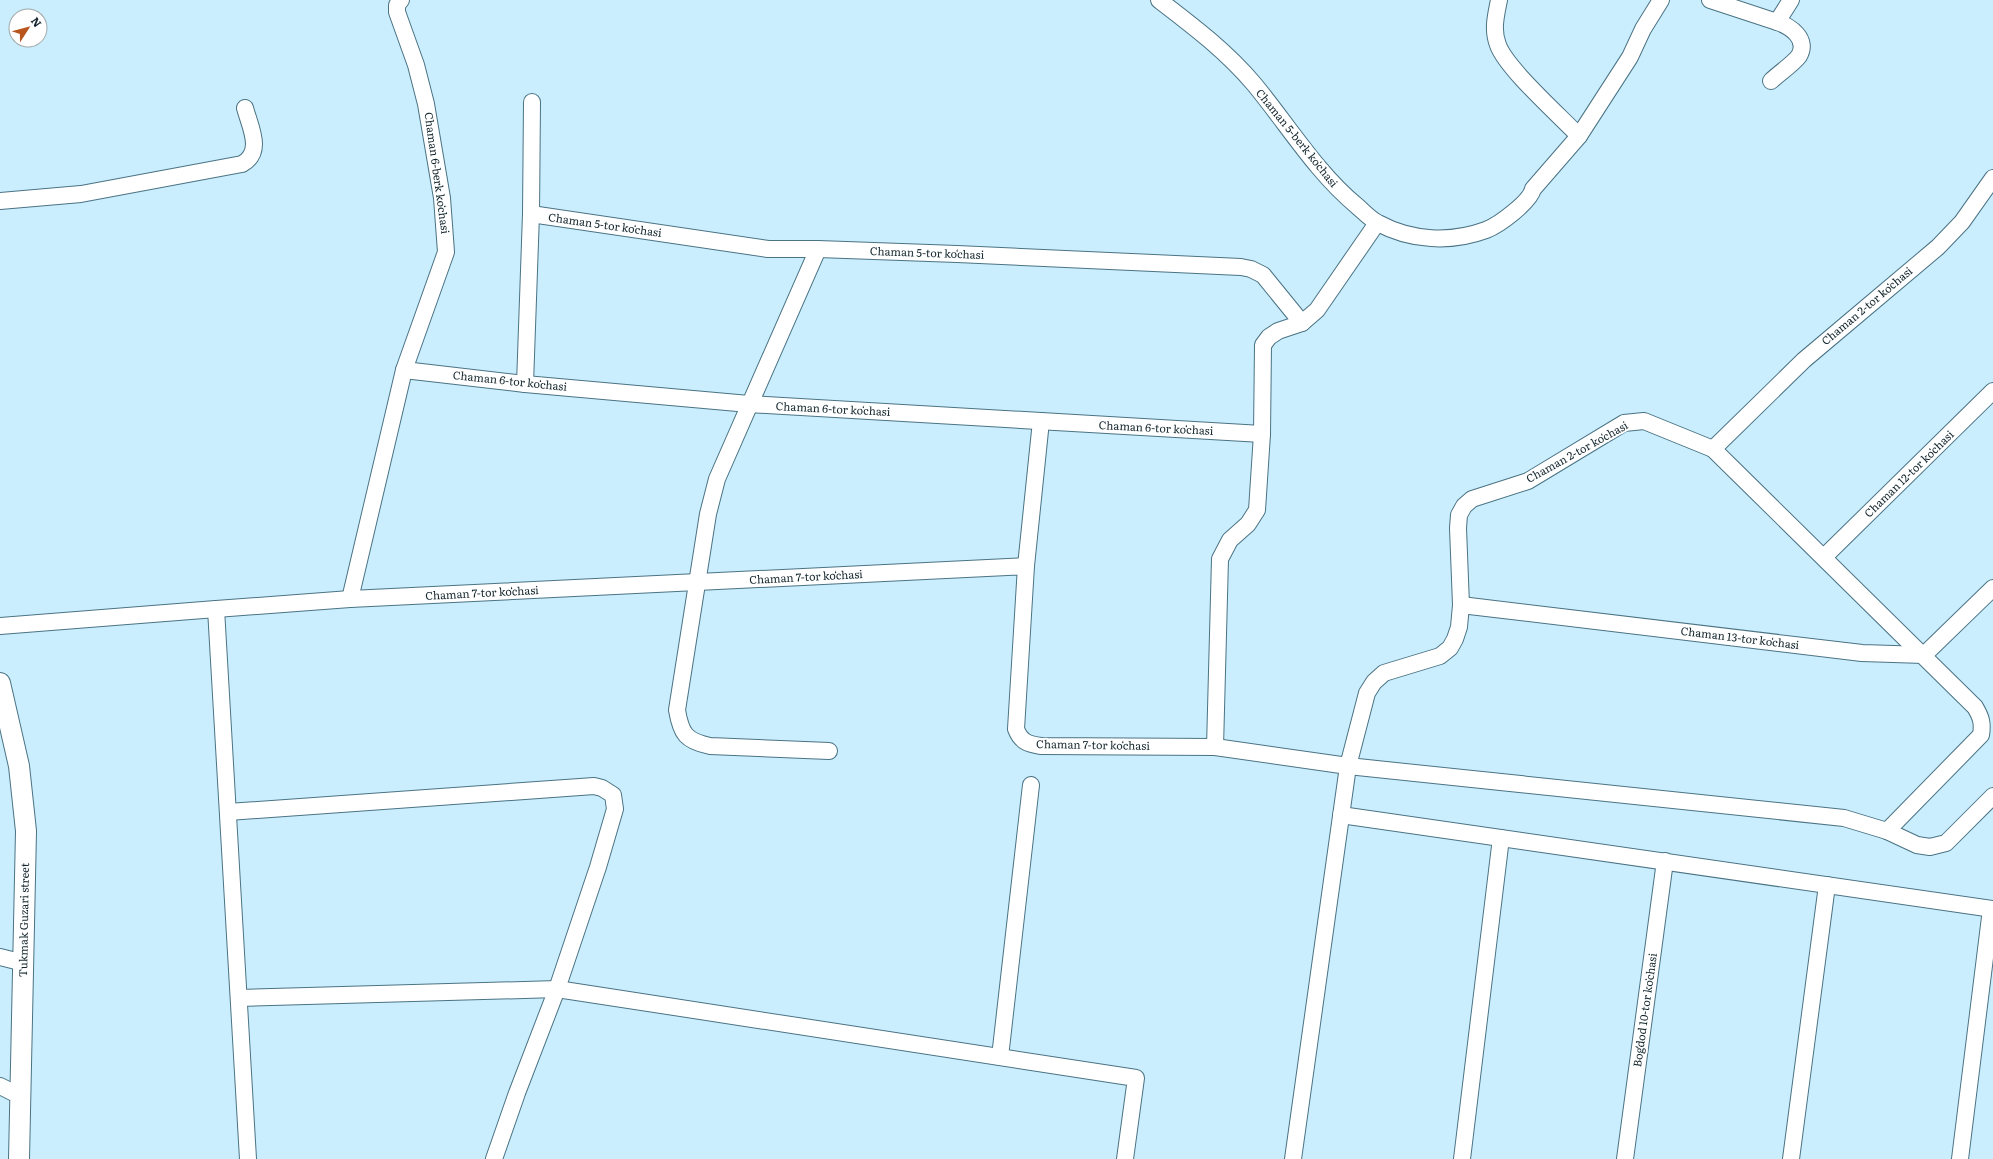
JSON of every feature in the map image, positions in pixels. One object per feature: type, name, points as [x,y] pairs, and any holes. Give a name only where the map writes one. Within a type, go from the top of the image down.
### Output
[{"type":"street","name":"Chaman 6-berk koʻchasi","points":[[350,599],[404,370],[444,260],[446,238],[442,198],[426,104],[416,65],[397,12],[397,5],[401,0]]},
{"type":"street","name":"Chaman 5-berk koʻchasi","points":[[1159,0],[1224,52],[1253,84],[1337,189],[1377,223],[1399,233],[1428,238],[1464,236],[1492,228],[1528,200],[1533,189],[1579,136],[1630,57],[1643,29],[1661,0]]},
{"type":"street","points":[[1499,0],[1494,23],[1498,46],[1512,66],[1579,136]]},
{"type":"street","points":[[1710,0],[1786,25],[1797,33],[1801,41],[1801,49],[1798,56],[1771,81]]},
{"type":"street","points":[[1777,22],[1791,0]]},
{"type":"street","points":[[525,384],[531,214],[532,102]]},
{"type":"street","points":[[0,201],[81,194],[242,164],[253,155],[255,146],[245,108]]},
{"type":"street","name":"Chaman 2-tor koʻchasi","points":[[1293,1159],[1348,766],[1367,693],[1374,682],[1384,673],[1440,656],[1446,652],[1456,639],[1460,627],[1461,605],[1459,515],[1464,506],[1472,499],[1528,481],[1624,424],[1635,421],[1644,421],[1654,424],[1713,449],[1804,360],[1938,247],[1962,222],[1993,178]]},
{"type":"street","name":"Chaman 5-tor koʻchasi","points":[[531,214],[768,250],[818,249],[1241,267],[1252,269],[1263,275],[1302,322]]},
{"type":"street","points":[[1215,747],[1220,558],[1230,540],[1248,524],[1257,510],[1262,434],[1263,345],[1269,336],[1302,322],[1316,310],[1377,223]]},
{"type":"street","points":[[818,249],[717,479],[708,514],[696,582],[677,710],[680,726],[686,735],[695,742],[710,746],[829,750]]},
{"type":"street","name":"Chaman 6-tor koʻchasi","points":[[404,370],[525,384],[749,404],[1262,434]]},
{"type":"street","name":"Chaman 12-tor koʻchasi","points":[[1824,557],[1993,391]]},
{"type":"street","points":[[1026,566],[1041,421]]},
{"type":"street","points":[[1713,449],[1924,655],[1975,707],[1981,717],[1983,726],[1981,735],[1887,832]]},
{"type":"street","name":"Chaman 7-tor koʻchasi","points":[[0,626],[350,599],[1026,566],[1016,729],[1019,737],[1027,743],[1041,746],[1215,747],[1348,766],[1844,818],[1930,847],[1946,843],[1993,796]]},
{"type":"street","points":[[1924,655],[1993,588]]},
{"type":"street","name":"Chaman 13-tor koʻchasi","points":[[1461,605],[1862,653],[1924,655]]},
{"type":"street","points":[[216,609],[248,1159]]},
{"type":"street","name":"Tukmak Guzari street","points":[[0,682],[19,766],[26,831],[19,1159]]},
{"type":"street","points":[[1000,1057],[1031,785]]},
{"type":"street","points":[[228,812],[594,786],[608,791],[613,795],[616,801],[615,809],[557,989],[516,1092],[494,1159]]},
{"type":"street","points":[[1341,814],[1992,909],[1960,1159]]},
{"type":"street","points":[[1462,1159],[1501,838]]},
{"type":"street","name":"Bogʻdod 10-tor koʻchasi","points":[[1625,1159],[1665,861]]},
{"type":"street","points":[[1791,1159],[1827,885]]},
{"type":"street","points":[[0,957],[24,963]]},
{"type":"street","points":[[239,998],[557,989],[1136,1078],[1125,1159]]},
{"type":"street","points":[[0,1086],[20,1096]]}]
